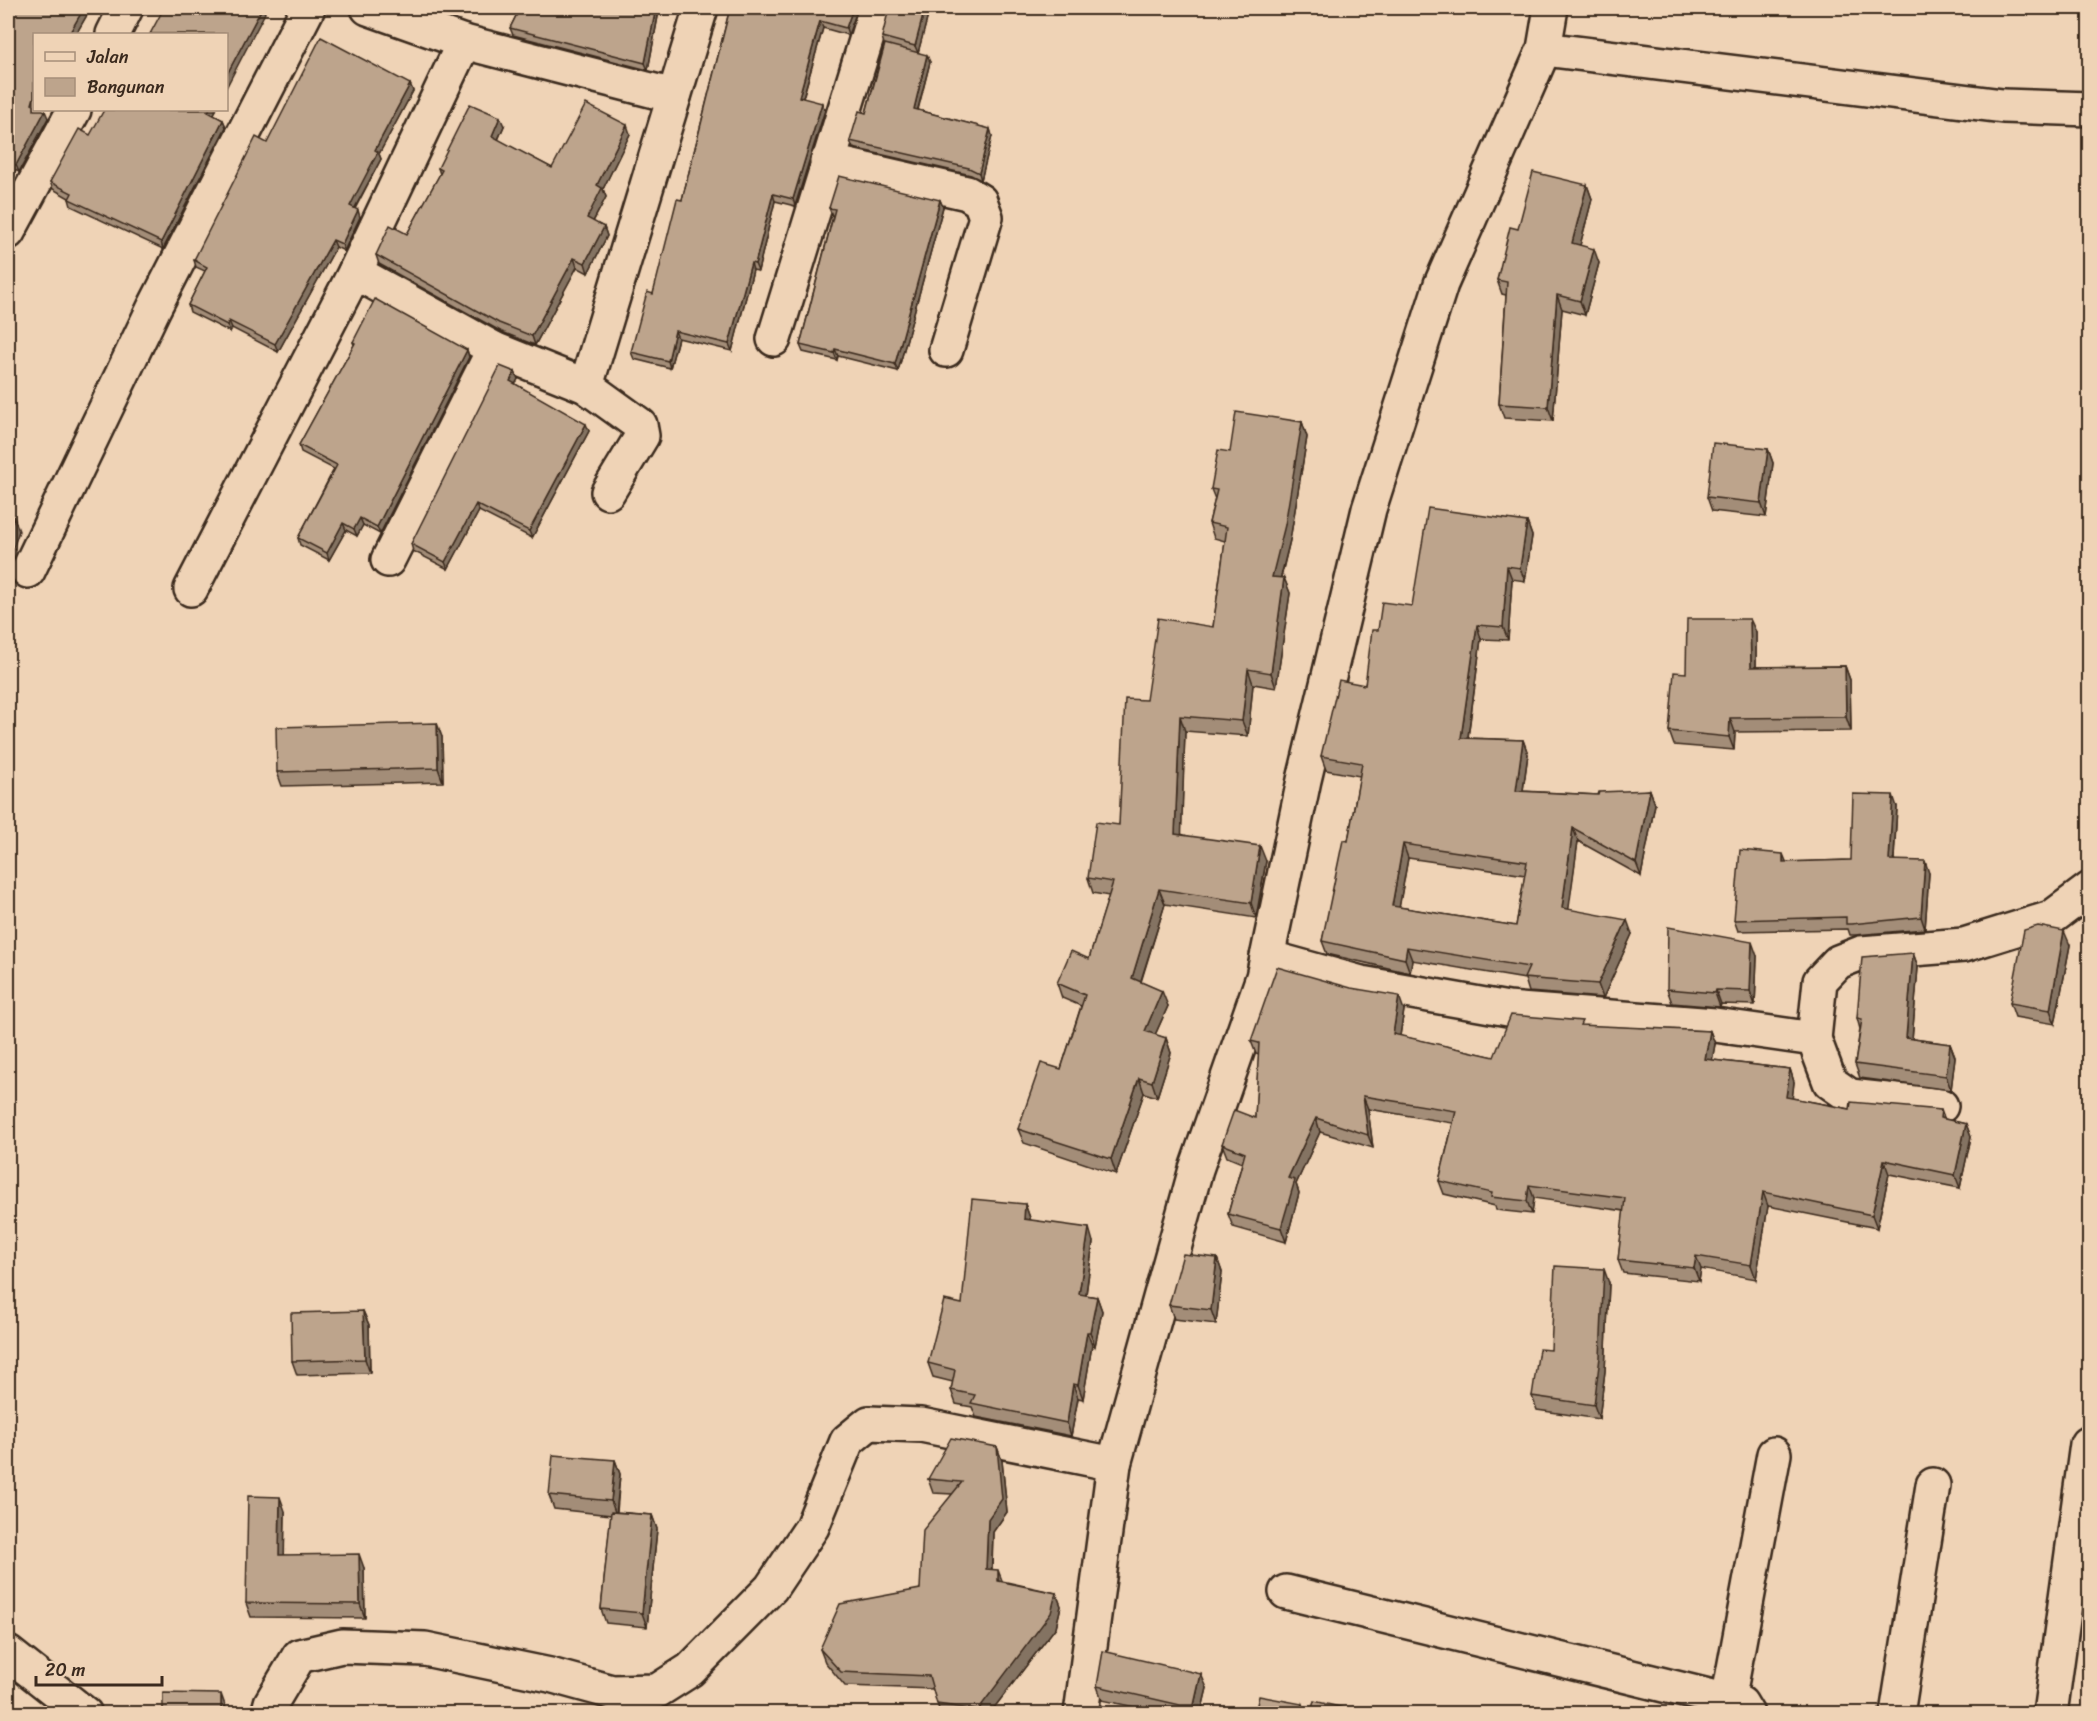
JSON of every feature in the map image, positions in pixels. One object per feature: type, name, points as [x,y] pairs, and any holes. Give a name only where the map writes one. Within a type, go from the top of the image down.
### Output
[{"type":"street","points":[[114,33],[126,8]]},
{"type":"street","points":[[28,571],[154,308],[308,8]]},
{"type":"street","points":[[368,8],[464,42],[674,96]]},
{"type":"street","points":[[586,386],[701,8]]},
{"type":"street","points":[[774,339],[876,8]]},
{"type":"street","points":[[1081,1713],[1114,1464],[1196,1169],[1263,977],[1304,780],[1369,509],[1441,284],[1544,49],[1551,8]]},
{"type":"street","points":[[191,589],[356,272],[464,42]]},
{"type":"street","points":[[1544,49],[2003,106],[2090,109]]},
{"type":"street","points":[[8,232],[73,111]]},
{"type":"street","points":[[827,161],[967,193],[980,201],[986,217],[946,350]]},
{"type":"street","points":[[356,272],[494,349],[586,386],[640,425],[642,436],[608,492]]},
{"type":"street","points":[[388,560],[494,349]]},
{"type":"street","points":[[1941,1106],[1850,1096],[1830,1082],[1814,1039],[1820,981],[1838,962],[1861,954],[1964,945],[2051,918],[2090,889]]},
{"type":"street","points":[[1267,957],[1361,983],[1508,1009],[1715,1025],[1814,1039]]},
{"type":"street","points":[[268,1713],[271,1703],[299,1656],[342,1646],[425,1649],[550,1675],[612,1692],[657,1691],[690,1670],[771,1588],[812,1527],[847,1441],[868,1423],[921,1425],[1114,1464]]},
{"type":"street","points":[[2050,1713],[2087,1444],[2090,1445]]},
{"type":"street","points":[[1286,1592],[1738,1707],[1774,1454]]},
{"type":"street","points":[[1897,1713],[1933,1485]]},
{"type":"street","points":[[8,1653],[85,1713]]},
{"type":"building","points":[[8,8],[84,8],[70,33],[33,33],[33,111],[45,111],[16,165],[8,161]]},
{"type":"building","points":[[164,8],[262,8],[228,72],[228,33],[151,33]]},
{"type":"building","points":[[520,8],[656,8],[645,63],[510,28]]},
{"type":"building","points":[[730,8],[853,8],[846,28],[820,21],[799,97],[822,103],[793,199],[773,194],[755,264],[751,263],[729,344],[675,331],[668,361],[631,352],[647,292],[653,294],[677,199],[682,200]]},
{"type":"building","points":[[889,8],[925,8],[915,46],[882,37]]},
{"type":"building","points":[[321,37],[410,84],[375,150],[378,152],[350,206],[358,210],[342,244],[333,240],[275,344],[229,321],[227,325],[188,305],[207,267],[194,260],[256,137],[267,143]]},
{"type":"building","points":[[885,44],[927,55],[914,109],[990,129],[979,173],[969,168],[850,141],[859,111],[866,113]]},
{"type":"building","points":[[470,104],[500,117],[492,136],[552,168],[586,104],[627,125],[597,185],[602,188],[587,218],[604,227],[585,263],[574,258],[532,336],[499,323],[376,255],[390,225],[407,234],[442,170],[438,168]]},
{"type":"building","points":[[103,111],[208,111],[223,120],[161,242],[69,199],[72,193],[50,182],[79,129],[90,135]]},
{"type":"building","points":[[1533,172],[1587,185],[1572,243],[1594,249],[1580,301],[1557,295],[1548,407],[1499,404],[1507,282],[1497,280],[1510,227],[1518,229]]},
{"type":"building","points":[[839,176],[940,200],[895,364],[835,349],[834,353],[800,345],[835,209],[829,208]]},
{"type":"building","points":[[375,299],[467,350],[377,527],[360,518],[354,529],[343,523],[327,553],[298,538],[337,465],[299,445],[355,343],[353,342]]},
{"type":"building","points":[[500,366],[515,372],[510,381],[586,424],[529,531],[476,504],[445,562],[411,544]]},
{"type":"building","points":[[1236,412],[1302,422],[1285,525],[1272,577],[1284,578],[1271,673],[1248,669],[1242,721],[1180,716],[1175,834],[1260,846],[1251,903],[1159,889],[1132,978],[1162,991],[1145,1031],[1166,1038],[1152,1082],[1139,1078],[1111,1159],[1018,1129],[1041,1063],[1061,1069],[1085,995],[1057,983],[1071,951],[1089,959],[1113,882],[1088,878],[1096,822],[1119,825],[1125,699],[1146,700],[1158,618],[1213,627],[1227,527],[1209,523],[1217,490],[1211,489],[1218,450],[1230,452]]},
{"type":"building","points":[[1713,443],[1768,449],[1761,503],[1707,497]]},
{"type":"building","points":[[1428,508],[1527,522],[1520,568],[1507,566],[1503,627],[1477,625],[1461,738],[1523,740],[1516,791],[1598,795],[1599,792],[1650,790],[1636,863],[1573,828],[1562,908],[1627,920],[1598,984],[1524,978],[1529,967],[1407,947],[1405,959],[1322,941],[1343,840],[1348,841],[1362,763],[1321,756],[1339,680],[1365,685],[1372,630],[1378,630],[1382,602],[1412,606]],"holes":[[[1403,844],[1527,862],[1516,926],[1392,906]]]},
{"type":"building","points":[[8,515],[14,517],[8,534]]},
{"type":"building","points":[[1687,619],[1750,619],[1751,667],[1845,666],[1846,717],[1730,718],[1729,737],[1669,731],[1674,672],[1686,673]]},
{"type":"building","points":[[437,723],[438,768],[277,772],[276,727]]},
{"type":"building","points":[[1853,794],[1893,795],[1889,860],[1925,861],[1921,917],[1851,924],[1846,924],[1846,917],[1734,920],[1740,850],[1783,854],[1783,862],[1851,860]]},
{"type":"building","points":[[2038,926],[2064,931],[2050,1010],[2010,1003],[2024,930]]},
{"type":"building","points":[[1668,927],[1752,942],[1750,991],[1716,990],[1715,993],[1667,989]]},
{"type":"building","points":[[1913,953],[1906,1038],[1950,1044],[1946,1076],[1855,1064],[1862,1019],[1857,1018],[1862,957]]},
{"type":"building","points":[[1277,967],[1351,988],[1399,996],[1393,1034],[1494,1057],[1511,1015],[1582,1021],[1580,1025],[1710,1031],[1705,1059],[1790,1069],[1786,1097],[1850,1109],[1851,1102],[1941,1110],[1940,1118],[1966,1124],[1955,1175],[1884,1160],[1872,1215],[1763,1192],[1751,1265],[1696,1256],[1694,1268],[1618,1260],[1625,1198],[1529,1185],[1527,1201],[1491,1197],[1492,1193],[1439,1181],[1456,1111],[1363,1096],[1368,1135],[1316,1118],[1288,1178],[1295,1180],[1281,1228],[1228,1214],[1245,1153],[1222,1144],[1234,1110],[1255,1118],[1259,1043],[1251,1041]]},
{"type":"building","points":[[972,1199],[1025,1204],[1024,1219],[1089,1228],[1079,1294],[1097,1297],[1090,1332],[1087,1332],[1078,1385],[1073,1384],[1067,1423],[971,1403],[975,1395],[951,1390],[955,1370],[928,1363],[944,1300],[962,1304]]},
{"type":"building","points":[[1183,1254],[1217,1258],[1211,1310],[1169,1305]]},
{"type":"building","points":[[1555,1266],[1604,1269],[1600,1357],[1594,1405],[1532,1396],[1539,1349],[1551,1350]]},
{"type":"building","points":[[363,1311],[365,1359],[292,1361],[291,1313]]},
{"type":"building","points":[[951,1438],[997,1447],[1002,1499],[988,1519],[986,1569],[998,1570],[998,1581],[1056,1593],[1051,1613],[978,1710],[937,1704],[929,1676],[841,1672],[820,1649],[840,1604],[920,1589],[923,1530],[962,1482],[928,1479]]},
{"type":"building","points":[[553,1455],[615,1460],[611,1501],[549,1495]]},
{"type":"building","points":[[248,1496],[280,1497],[279,1555],[359,1554],[360,1604],[246,1603]]},
{"type":"building","points":[[611,1512],[652,1515],[642,1613],[601,1609]]},
{"type":"building","points":[[1103,1651],[1201,1674],[1194,1705],[1180,1705],[1097,1686]]},
{"type":"building","points":[[163,1693],[221,1694],[221,1713],[163,1713]]},
{"type":"building","points":[[1259,1696],[1302,1704],[1300,1713],[1255,1713]]},
{"type":"building","points":[[1314,1701],[1365,1713],[1311,1713]]}]
